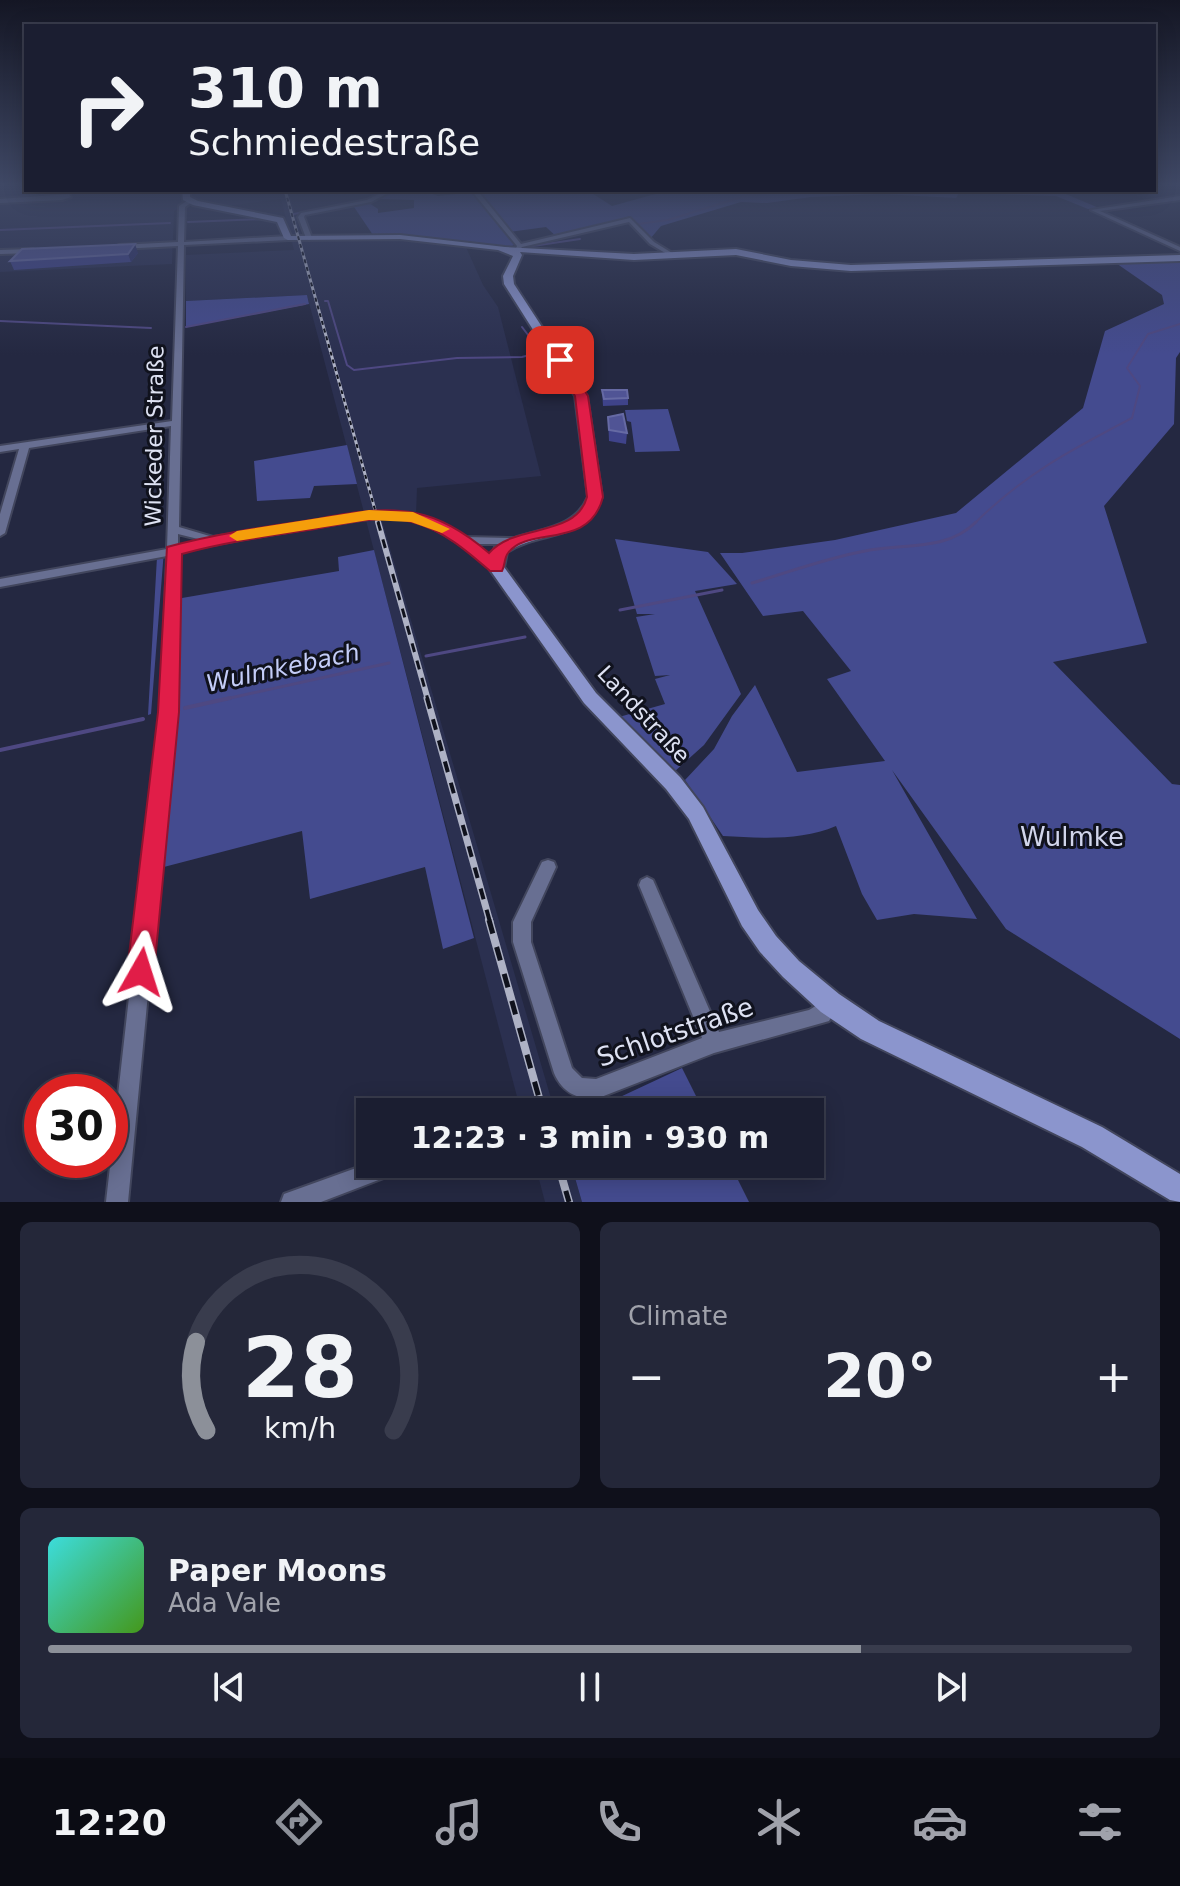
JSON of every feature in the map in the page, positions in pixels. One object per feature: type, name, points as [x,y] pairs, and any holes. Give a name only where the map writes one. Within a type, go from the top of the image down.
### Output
[{"type":"main road","points":[[439,242],[625,257],[736,252],[791,263],[851,268],[1180,258]]},
{"type":"main road","points":[[496,567],[497,553],[513,541],[555,532],[579,522],[593,507],[595,497],[581,396],[509,284],[508,276],[516,250]]},
{"type":"main road","name":"Landstraße","points":[[496,567],[590,698],[673,783],[696,813],[750,918],[768,944],[830,1003],[870,1030],[1092,1137],[1180,1190]]},
{"type":"street","points":[[115,247],[216,242]]},
{"type":"street","points":[[510,242],[516,250],[546,242]]},
{"type":"street","points":[[651,242],[674,256]]},
{"type":"street","name":"Wickeder Straße","points":[[117,1202],[168,712],[176,423],[175,330],[181,244]]},
{"type":"street","points":[[0,252],[42,251]]},
{"type":"street","points":[[0,449],[176,423]]},
{"type":"street","points":[[0,533],[25,445]]},
{"type":"street","points":[[0,583],[173,551],[215,540],[376,515],[413,517],[463,540],[496,567]]},
{"type":"street","points":[[173,529],[215,540]]},
{"type":"street","points":[[463,540],[513,541]]},
{"type":"street","name":"Schlotstraße","points":[[548,867],[522,922],[522,942],[564,1073],[571,1084],[580,1090],[596,1089],[714,1043],[809,1019],[822,1014],[830,1003]]},
{"type":"street","points":[[647,885],[714,1043]]},
{"type":"street","points":[[292,1202],[357,1178]]},
{"type":"shaded area","points":[[0,242],[173,242],[172,264],[0,272]]},
{"type":"shaded area","points":[[292,242],[465,245],[483,285],[498,307],[541,476],[417,488],[416,516],[379,511],[551,1098],[517,1098],[307,295],[186,301],[186,255],[294,250]]},
{"type":"shaded area","points":[[539,1178],[575,1178],[582,1202],[545,1202]]},
{"type":"green space","points":[[447,242],[516,244],[508,248]]},
{"type":"green space","name":"Wulmke","points":[[1180,259],[1180,352],[1176,358],[1174,424],[1104,506],[1147,643],[1053,662],[1172,784],[1180,785],[1180,1039],[1006,929],[892,770],[977,919],[914,914],[877,920],[862,894],[836,826],[795,836],[723,836],[685,780],[714,749],[732,716],[755,685],[797,772],[885,761],[827,679],[851,671],[803,611],[763,616],[720,553],[742,553],[835,540],[956,513],[1083,408],[1105,331],[1164,304],[1162,295],[1113,261]]},
{"type":"green space","points":[[307,295],[309,304],[186,327],[186,301]]},
{"type":"green space","points":[[668,409],[680,451],[635,452],[631,422],[627,421],[625,410]]},
{"type":"green space","points":[[347,445],[357,484],[314,486],[310,498],[257,501],[254,461]]},
{"type":"green space","points":[[615,539],[708,552],[737,584],[695,591],[741,694],[704,745],[674,772],[619,717],[665,704],[655,679],[670,675],[655,676],[636,617],[655,614],[637,614]]},
{"type":"green space","points":[[164,550],[151,714],[148,715],[157,557]]},
{"type":"green space","points":[[374,550],[474,938],[443,949],[425,867],[310,899],[302,831],[160,868],[182,598],[339,571],[338,557]]},
{"type":"green space","points":[[682,1068],[697,1098],[618,1098]]},
{"type":"green space","points":[[575,1178],[737,1178],[749,1202],[582,1202]]},
{"type":"building","points":[[135,244],[128,254],[10,261],[22,249]]},
{"type":"building","points":[[602,390],[627,390],[628,398],[604,399]]},
{"type":"building","points":[[623,414],[627,433],[609,430],[608,417]]},
{"type":"waterway","points":[[526,247],[559,242]]},
{"type":"waterway","points":[[325,301],[328,301],[347,365],[354,370],[457,358],[522,357],[541,352],[522,327]]},
{"type":"waterway","points":[[186,327],[305,304]]},
{"type":"waterway","points":[[0,321],[151,328]]},
{"type":"waterway","name":"Wulmkebach","points":[[974,524],[1030,477],[1068,452],[1132,418],[1140,386],[1127,368],[1148,334],[1180,324]]},
{"type":"waterway","name":"Wulmkebach","points":[[752,583],[851,554],[938,542],[964,532],[976,522]]},
{"type":"waterway","name":"Wulmkebach","points":[[620,610],[722,590]]},
{"type":"waterway","name":"Wulmkebach","points":[[426,656],[525,637]]},
{"type":"waterway","name":"Wulmkebach","points":[[221,700],[389,663]]},
{"type":"waterway","name":"Wulmkebach","points":[[221,700],[230,698]]},
{"type":"waterway","name":"Wulmkebach","points":[[185,708],[221,700]]},
{"type":"waterway","name":"Wulmkebach","points":[[0,750],[143,719]]},
{"type":"railway","points":[[300,242],[379,524]]},
{"type":"railway","points":[[378,522],[428,700]]},
{"type":"railway","points":[[427,698],[490,922]]},
{"type":"railway","points":[[489,920],[539,1098]]},
{"type":"railway","points":[[562,1178],[569,1202]]},
{"type":"slow traffic","points":[[237,536],[369,515],[413,517],[442,529]]},
{"type":"route","points":[[141,972],[168,712],[173,551],[215,540],[376,515],[413,517],[437,526],[463,540],[496,567],[497,553],[513,541],[564,529],[579,522],[593,507],[595,497],[581,396],[560,360]]}]
